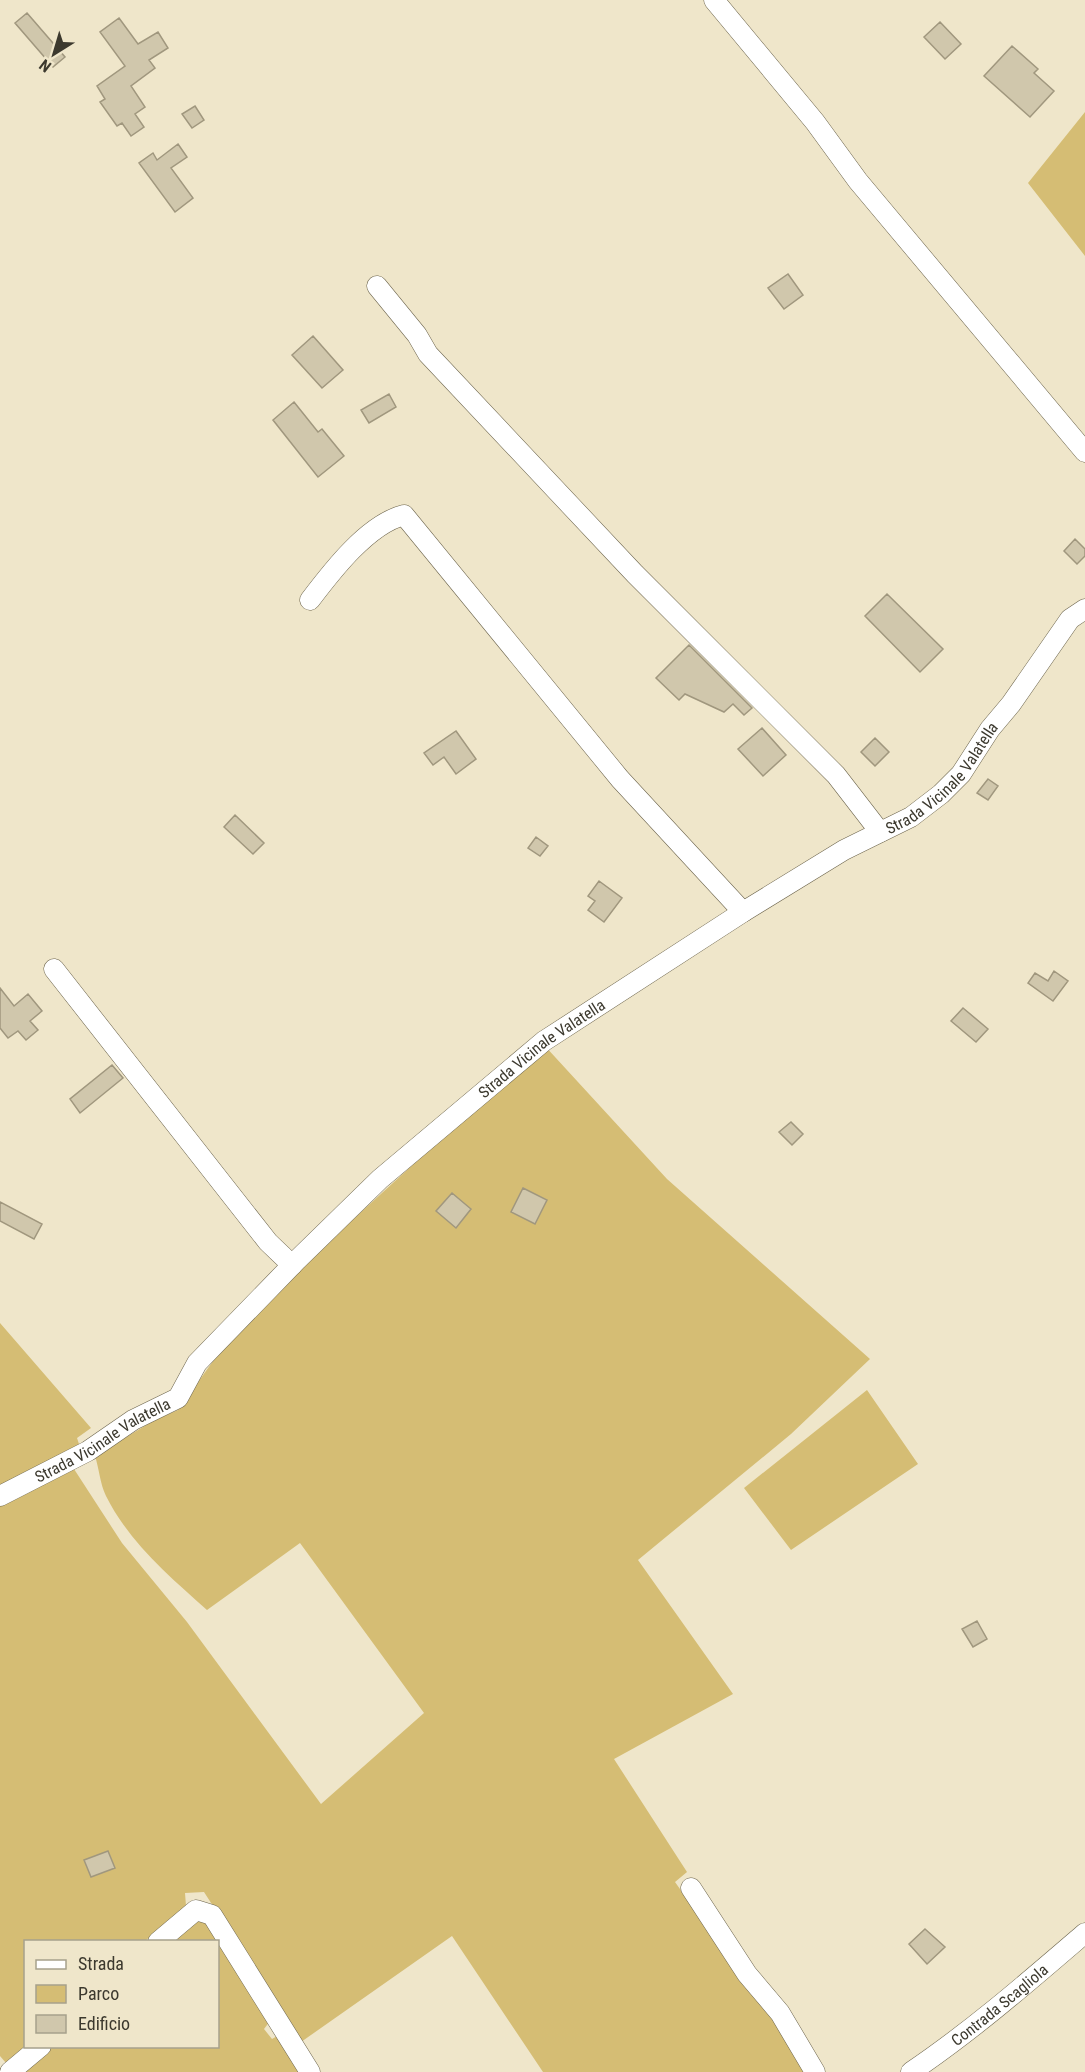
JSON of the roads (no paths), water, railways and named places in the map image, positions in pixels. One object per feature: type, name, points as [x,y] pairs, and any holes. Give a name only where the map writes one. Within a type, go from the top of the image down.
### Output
[{"type":"street","points":[[714,0],[815,122],[858,181],[1085,452]]},
{"type":"street","points":[[377,286],[417,335],[428,354],[635,574],[836,775],[880,832]]},
{"type":"street","points":[[310,600],[352,549],[383,525],[404,515],[620,779],[743,912]]},
{"type":"street","name":"Strada Vicinale Valatella","points":[[0,1496],[88,1451],[133,1420],[178,1398],[197,1363],[380,1179],[544,1041],[743,912],[844,850],[911,817],[961,774],[990,729],[1011,704],[1064,628],[1085,609]]},
{"type":"street","points":[[54,969],[268,1242],[292,1265]]},
{"type":"street","points":[[691,1888],[747,1974],[780,2013],[815,2072]]},
{"type":"street","points":[[159,1940],[196,1910],[212,1915],[310,2072]]},
{"type":"street","name":"Contrada Scagliola","points":[[911,2072],[1002,2006],[1085,1934]]},
{"type":"street","points":[[10,2072],[39,2048]]}]
